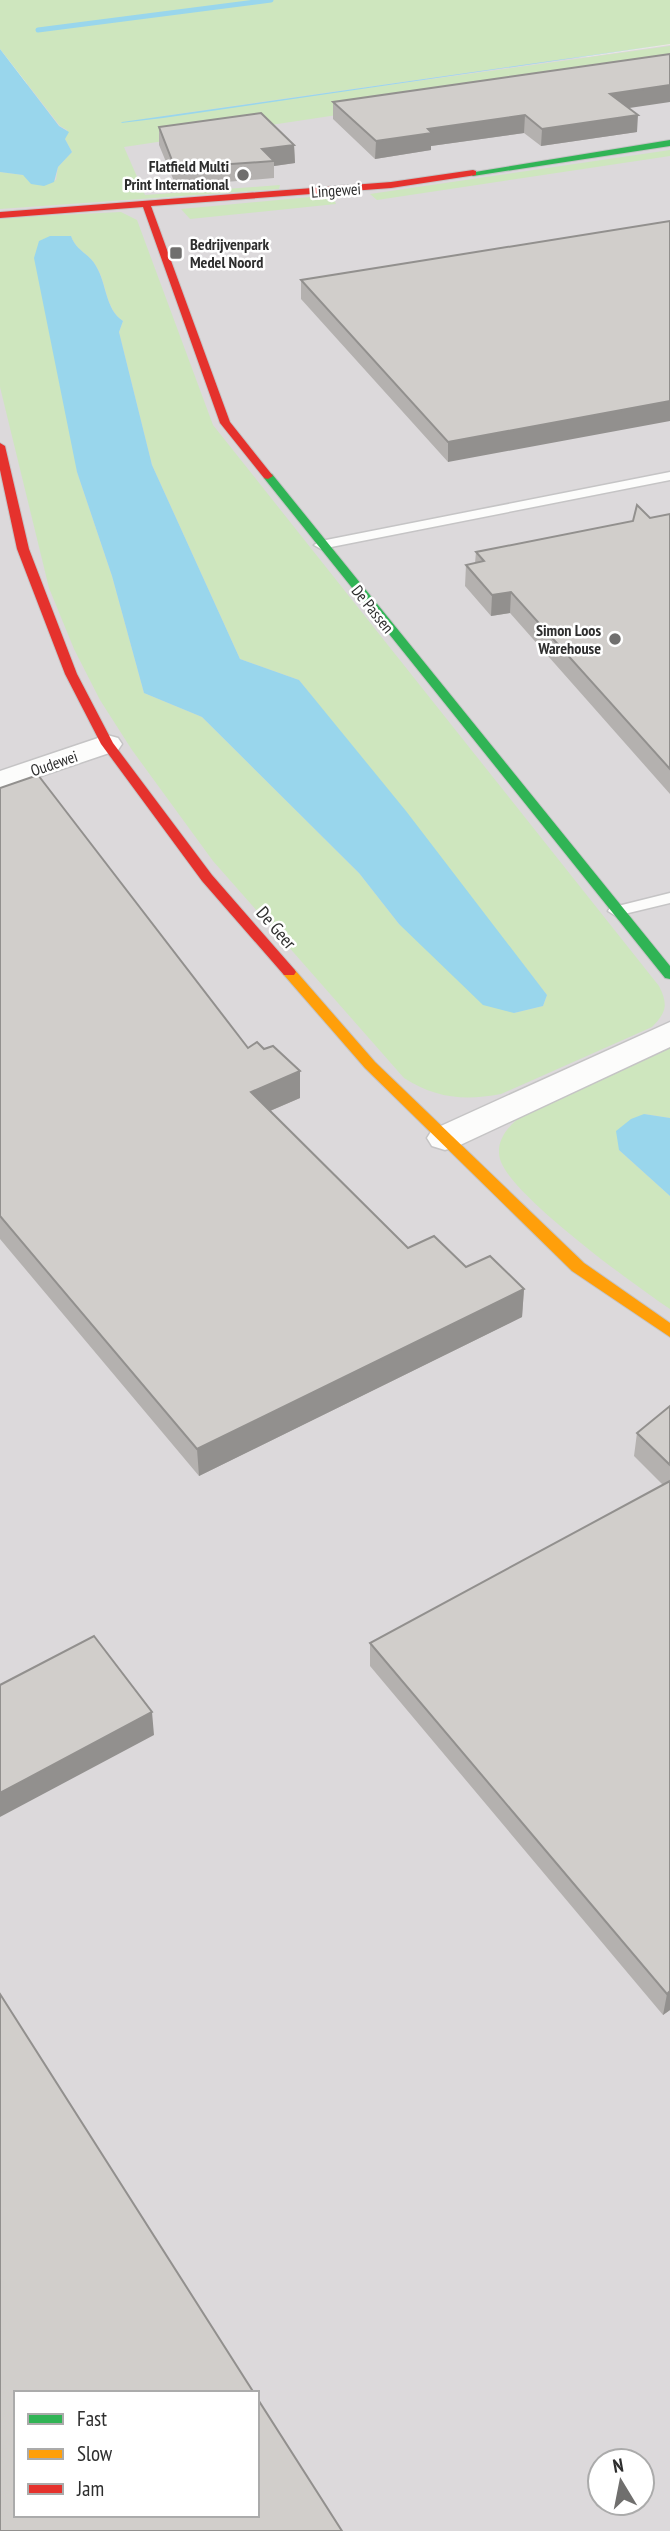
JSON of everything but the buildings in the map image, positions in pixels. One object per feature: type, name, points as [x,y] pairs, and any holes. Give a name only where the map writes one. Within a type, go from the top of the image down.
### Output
[{"type":"street","name":"Lingewei","points":[[0,215],[391,185],[670,143]]},
{"type":"street","name":"De Passen","points":[[146,204],[225,423],[670,975]]},
{"type":"street","name":"De Geer","points":[[0,446],[23,550],[45,613],[71,674],[107,744],[207,878],[370,1065],[578,1267],[670,1331]]},
{"type":"street","name":"Oudewei","points":[[0,781],[107,744]]},
{"type":"street","points":[[446,1138],[670,1033]]},
{"type":"lane","points":[[321,545],[670,477]]},
{"type":"lane","points":[[616,911],[670,898]]},
{"type":"shaded area","points":[[670,45],[670,2531],[0,2531],[0,85],[587,57]]},
{"type":"green space","points":[[0,0],[670,0],[670,44],[121,122],[670,46],[670,65],[124,147],[145,195],[280,185],[279,189],[0,209],[0,172],[23,175],[47,184],[56,180],[58,167],[72,152],[65,139],[67,130],[60,126],[0,49]]},
{"type":"green space","points":[[670,150],[670,156],[377,200],[370,194]]},
{"type":"green space","points":[[332,195],[336,204],[190,219],[181,209]]},
{"type":"green space","points":[[121,212],[137,220],[213,425],[659,986],[665,1003],[661,1017],[652,1027],[501,1094],[462,1097],[427,1090],[404,1078],[213,861],[132,750],[100,700],[74,649],[49,588],[0,387],[0,218]],"holes":[[[50,236],[71,236],[96,266],[109,303],[123,321],[119,332],[152,465],[240,659],[299,680],[547,995],[543,1006],[514,1013],[399,924],[359,873],[202,717],[144,693],[112,576],[77,472]]]},
{"type":"green space","points":[[670,1048],[670,1118],[644,1114],[619,1150],[670,1196],[670,1309],[551,1218],[511,1178],[501,1162],[499,1147],[504,1134],[525,1113]]},
{"type":"water","points":[[670,44],[163,118],[121,123],[122,122]]},
{"type":"water","points":[[0,49],[59,126],[69,132],[65,139],[72,152],[58,167],[54,182],[44,186],[31,184],[23,175],[0,172]]},
{"type":"water","points":[[50,236],[71,236],[100,273],[109,303],[123,321],[119,332],[152,465],[240,659],[299,680],[406,811],[547,995],[543,1006],[514,1013],[483,1005],[399,924],[359,873],[202,717],[144,693],[112,576],[77,472],[34,258],[39,241]]},
{"type":"water","points":[[644,1114],[670,1118],[670,1196],[619,1150],[616,1131],[631,1119]]},
{"type":"waterway","points":[[38,30],[271,0]]},
{"type":"traffic: fast","points":[[473,173],[670,143]]},
{"type":"traffic: fast","points":[[268,476],[670,975]]},
{"type":"traffic: slow","points":[[289,972],[370,1065],[578,1267],[670,1331]]},
{"type":"traffic: jam","points":[[0,215],[391,185],[473,173]]},
{"type":"traffic: jam","points":[[146,204],[225,423],[268,476]]},
{"type":"traffic: jam","points":[[0,446],[23,549],[71,674],[107,744],[207,878],[289,972]]},
{"type":"place","name":"Flatfield Multi Print International","points":[[243,175]]},
{"type":"place","name":"Bedrijvenpark Medel Noord","points":[[176,253]]},
{"type":"place","name":"Simon Loos Warehouse","points":[[615,639]]}]
